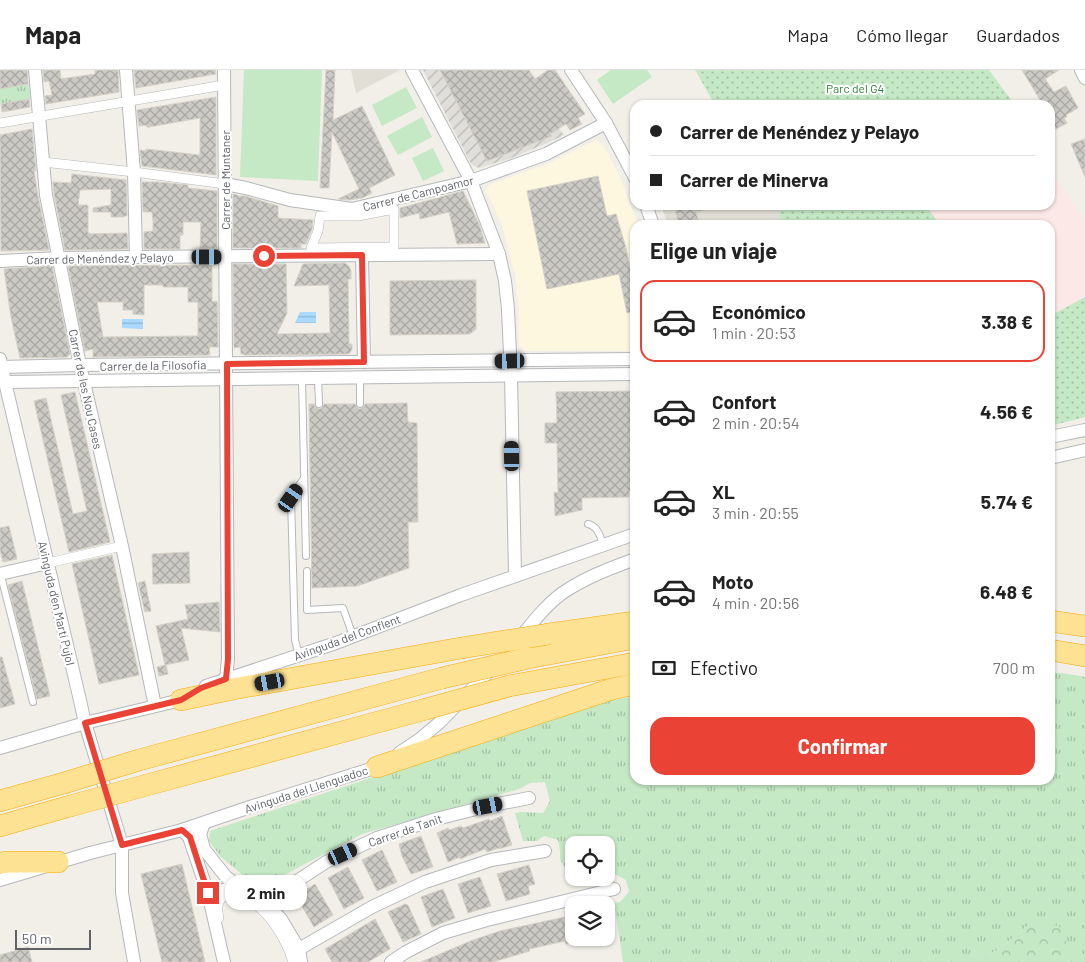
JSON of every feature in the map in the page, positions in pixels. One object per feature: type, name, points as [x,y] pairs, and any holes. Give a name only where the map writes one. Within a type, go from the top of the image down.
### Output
[{"type":"highway","points":[[1055,622],[1085,626]]},
{"type":"highway","points":[[181,700],[233,688],[461,648],[630,623]]},
{"type":"highway","points":[[0,801],[139,760],[442,678],[528,658],[630,639]]},
{"type":"highway","points":[[1055,651],[1085,656]]},
{"type":"highway","points":[[0,826],[509,686],[630,664]]},
{"type":"highway","points":[[377,767],[612,689],[630,685]]},
{"type":"highway","points":[[0,863],[58,862]]},
{"type":"street","name":"Carrer de les Nou Cases","points":[[35,70],[46,195],[80,365],[122,546],[155,706]]},
{"type":"street","points":[[126,70],[134,172],[136,257]]},
{"type":"street","name":"Carrer de Muntaner","points":[[224,70],[228,659],[226,679]]},
{"type":"street","points":[[412,70],[471,181],[499,254],[506,281],[510,361],[515,576]]},
{"type":"street","points":[[571,70],[606,124],[630,169]]},
{"type":"street","points":[[1081,70],[1085,78]]},
{"type":"street","points":[[0,123],[224,85]]},
{"type":"street","name":"Carrer de Campoamor","points":[[43,162],[225,184],[290,200],[352,210],[471,181],[546,154],[606,124]]},
{"type":"street","points":[[394,210],[394,246],[311,248],[318,231],[320,216],[358,216],[394,210]]},
{"type":"street","name":"Carrer de Menéndez y Pelayo","points":[[0,260],[499,254]]},
{"type":"street","points":[[362,255],[364,362]]},
{"type":"street","name":"Carrer de la Filosofia","points":[[1,363],[80,365],[630,359]]},
{"type":"street","name":"Avinguda d'en Martí Pujol","points":[[1,363],[85,723],[122,845],[122,893],[134,962]]},
{"type":"street","name":"Carrer de la Filosofia","points":[[5,382],[630,374]]},
{"type":"street","points":[[1055,436],[1085,430]]},
{"type":"street","points":[[1055,457],[1085,450]]},
{"type":"street","name":"Avinguda del Conflent","points":[[0,748],[85,723],[181,700],[201,688],[354,636],[445,601],[630,536]]},
{"type":"street","points":[[0,573],[122,546]]},
{"type":"street","name":"Avinguda del Llenguadoc","points":[[0,880],[90,853],[182,830],[377,767],[420,739],[440,722],[516,643],[539,614],[565,591],[603,570],[630,561]]},
{"type":"street","name":"Carrer de Tanit","points":[[265,902],[326,862],[377,838],[436,819],[529,798]]},
{"type":"street","points":[[204,823],[200,834],[204,849],[226,877],[265,902],[280,919],[300,956],[372,907],[425,882],[492,860],[545,851]]},
{"type":"street","points":[[182,830],[190,837],[208,893],[224,962]]},
{"type":"street","points":[[208,893],[213,882],[226,877]]},
{"type":"street","points":[[391,962],[443,933],[614,888]]},
{"type":"street","points":[[208,893],[229,889],[250,894]]},
{"type":"street","points":[[230,962],[217,907],[224,896],[234,894],[251,901],[263,911],[285,942],[293,962]]},
{"type":"lane","points":[[318,378],[319,404]]},
{"type":"lane","points":[[360,378],[360,404]]},
{"type":"lane","points":[[302,379],[306,556]]},
{"type":"lane","points":[[299,655],[295,640],[291,498],[304,478]]},
{"type":"lane","points":[[588,524],[596,528],[604,546]]},
{"type":"lane","points":[[307,571],[307,610],[343,608],[354,636]]},
{"type":"lane","points":[[0,573],[33,702]]},
{"type":"shaded area","points":[[351,70],[400,70],[356,93]]},
{"type":"shaded area","points":[[423,70],[520,70],[564,135],[509,159],[479,168],[474,166],[470,162]]},
{"type":"shaded area","points":[[596,140],[603,145],[619,175],[630,204],[630,210],[632,210],[636,220],[630,220],[630,351],[525,351],[519,344],[519,311],[515,274],[502,225],[486,190],[489,185],[550,163]]},
{"type":"shaded area","points":[[1055,177],[1085,222],[1085,297],[1055,313],[1055,220],[937,220],[930,210],[1055,210]]},
{"type":"shaded area","points":[[663,210],[780,210],[780,220],[666,220]]},
{"type":"green space","points":[[244,70],[322,70],[318,181],[240,177]]},
{"type":"green space","points":[[611,70],[647,70],[652,77],[613,104],[597,80]]},
{"type":"green space","name":"Parc del G4","points":[[695,70],[989,70],[1011,100],[712,100]]},
{"type":"green space","points":[[29,84],[31,99],[0,104],[0,89]]},
{"type":"green space","points":[[406,87],[417,108],[382,126],[372,105]]},
{"type":"green space","points":[[422,117],[432,137],[398,155],[387,136]]},
{"type":"green space","points":[[433,148],[444,171],[423,181],[412,158]]},
{"type":"green space","points":[[780,210],[929,210],[937,220],[780,220]]},
{"type":"green space","points":[[1085,297],[1085,417],[1055,425],[1055,313]]},
{"type":"green space","points":[[1055,672],[1085,677],[1085,962],[1062,962],[1073,954],[1032,922],[998,950],[967,962],[623,962],[615,903],[620,902],[629,892],[626,880],[615,874],[615,836],[565,836],[565,868],[560,860],[558,840],[544,836],[537,841],[523,841],[515,813],[543,813],[550,801],[545,782],[530,783],[519,789],[362,834],[266,885],[244,876],[220,856],[209,841],[210,831],[594,704],[630,697],[630,785],[1055,785]]},
{"type":"green space","points":[[1032,922],[1059,926],[1073,955],[1062,962],[967,962],[998,950]]},
{"type":"water","points":[[300,312],[316,312],[316,323],[295,323]]},
{"type":"water","points":[[122,319],[143,319],[143,329],[122,328]]},
{"type":"building","points":[[0,70],[27,70],[28,84],[0,89]]},
{"type":"building","points":[[43,70],[60,70],[61,79],[95,74],[95,70],[118,70],[119,92],[46,104],[45,96],[52,95],[49,81],[44,82]]},
{"type":"building","points":[[134,70],[215,70],[216,74],[136,88]]},
{"type":"building","points":[[326,70],[335,70],[333,120],[362,106],[395,175],[369,188],[372,193],[362,198],[338,199],[359,189],[332,132],[329,188],[320,188]]},
{"type":"building","points":[[440,70],[529,70],[535,79],[548,70],[555,70],[585,114],[578,118],[582,124],[570,130],[566,124],[550,134],[552,136],[487,161]]},
{"type":"building","points":[[1022,70],[1059,70],[1045,79],[1054,92],[1066,86],[1078,108],[1066,115],[1067,117],[1064,118],[1067,123],[1056,129],[1055,100],[1040,100]]},
{"type":"building","points":[[216,97],[216,175],[142,166],[140,150],[200,155],[200,118],[149,127],[146,125],[139,126],[137,110]]},
{"type":"building","points":[[29,99],[30,107],[2,112],[1,104]]},
{"type":"building","points":[[32,129],[36,171],[34,171],[49,250],[1,251],[0,135]]},
{"type":"building","points":[[1085,139],[1085,177],[1071,144]]},
{"type":"building","points":[[72,174],[126,180],[127,216],[111,217],[111,212],[93,212],[93,208],[111,205],[111,189],[80,190],[78,205],[88,205],[88,233],[127,233],[128,249],[65,250],[53,182],[71,183]]},
{"type":"building","points":[[598,176],[607,216],[616,214],[626,248],[630,267],[630,312],[627,313],[619,274],[547,289],[527,191]]},
{"type":"building","points":[[142,182],[188,185],[188,188],[217,191],[217,248],[200,248],[201,222],[183,222],[183,235],[180,235],[180,249],[144,249],[144,232],[153,231],[153,221],[152,212],[143,212]]},
{"type":"building","points":[[463,191],[479,224],[485,243],[457,244],[449,212],[420,219],[419,213],[400,218],[400,208]]},
{"type":"building","points":[[233,194],[278,206],[278,218],[313,220],[312,229],[306,244],[301,244],[301,248],[233,248]]},
{"type":"building","points":[[675,210],[704,210],[696,212],[698,220],[678,220]]},
{"type":"building","points":[[345,263],[351,271],[351,279],[348,279],[349,344],[352,344],[350,353],[244,355],[241,354],[240,347],[234,348],[233,264],[286,264],[287,313],[277,334],[330,333],[329,285],[294,286],[303,264]]},
{"type":"building","points":[[52,266],[70,354],[67,357],[20,358],[11,317],[4,269]]},
{"type":"building","points":[[68,266],[212,266],[212,302],[217,301],[218,347],[209,347],[210,355],[93,357],[93,349],[85,351]],"holes":[[[144,285],[163,285],[163,287],[188,287],[188,302],[198,302],[198,336],[103,337],[97,302],[123,302],[123,310],[133,310],[133,314],[144,315]]]},
{"type":"building","points":[[476,280],[476,329],[470,334],[390,335],[390,281]]},
{"type":"building","points":[[630,391],[629,497],[582,498],[582,510],[555,516],[554,492],[558,493],[557,443],[545,443],[545,423],[557,423],[556,392]]},
{"type":"building","points":[[75,392],[110,542],[69,552],[34,401],[46,398],[73,514],[87,511],[61,395]]},
{"type":"building","points":[[407,403],[408,422],[417,423],[418,522],[408,522],[409,568],[357,586],[312,588],[309,404],[314,404],[319,409],[324,404],[355,404],[360,409],[365,404]]},
{"type":"building","points":[[9,526],[17,559],[3,562],[0,550],[0,528]]},
{"type":"building","points":[[189,552],[190,583],[153,584],[152,554]]},
{"type":"building","points":[[112,555],[139,675],[99,684],[72,564]]},
{"type":"building","points":[[22,581],[50,696],[37,699],[8,585]]},
{"type":"building","points":[[145,581],[151,611],[145,612],[138,583]]},
{"type":"building","points":[[219,602],[220,632],[181,628],[189,660],[165,665],[156,626],[188,619],[185,605]]},
{"type":"building","points":[[0,657],[2,657],[15,704],[0,708]]},
{"type":"building","points":[[166,665],[168,674],[159,676],[157,667]]},
{"type":"building","points":[[502,816],[512,845],[487,852],[485,849],[448,862],[437,833],[448,828],[449,830],[461,826],[463,828]]},
{"type":"building","points":[[421,836],[433,867],[411,874],[402,856],[399,844]]},
{"type":"building","points":[[382,850],[397,882],[377,891],[362,860]]},
{"type":"building","points":[[182,864],[205,962],[162,962],[141,874]]},
{"type":"building","points":[[529,865],[535,884],[528,886],[530,894],[506,901],[497,874]]},
{"type":"building","points":[[348,867],[364,898],[344,909],[328,878]]},
{"type":"building","points":[[480,877],[491,906],[468,913],[458,884]]},
{"type":"building","points":[[315,884],[333,915],[314,927],[296,896]]},
{"type":"building","points":[[443,889],[455,918],[432,927],[421,897]]},
{"type":"building","points":[[405,904],[408,905],[421,934],[403,942],[388,912]]},
{"type":"building","points":[[565,917],[565,941],[529,949],[530,951],[493,962],[421,962],[473,940],[500,931]]},
{"type":"building","points":[[375,919],[390,949],[368,962],[332,962],[325,949]]},
{"type":"building","points":[[28,947],[32,962],[0,962],[0,955]]},
{"type":"route","points":[[208,893],[190,837],[182,830],[122,845],[85,723],[181,700],[201,688],[226,679],[228,659],[227,364],[364,362],[362,255],[264,256]]}]
